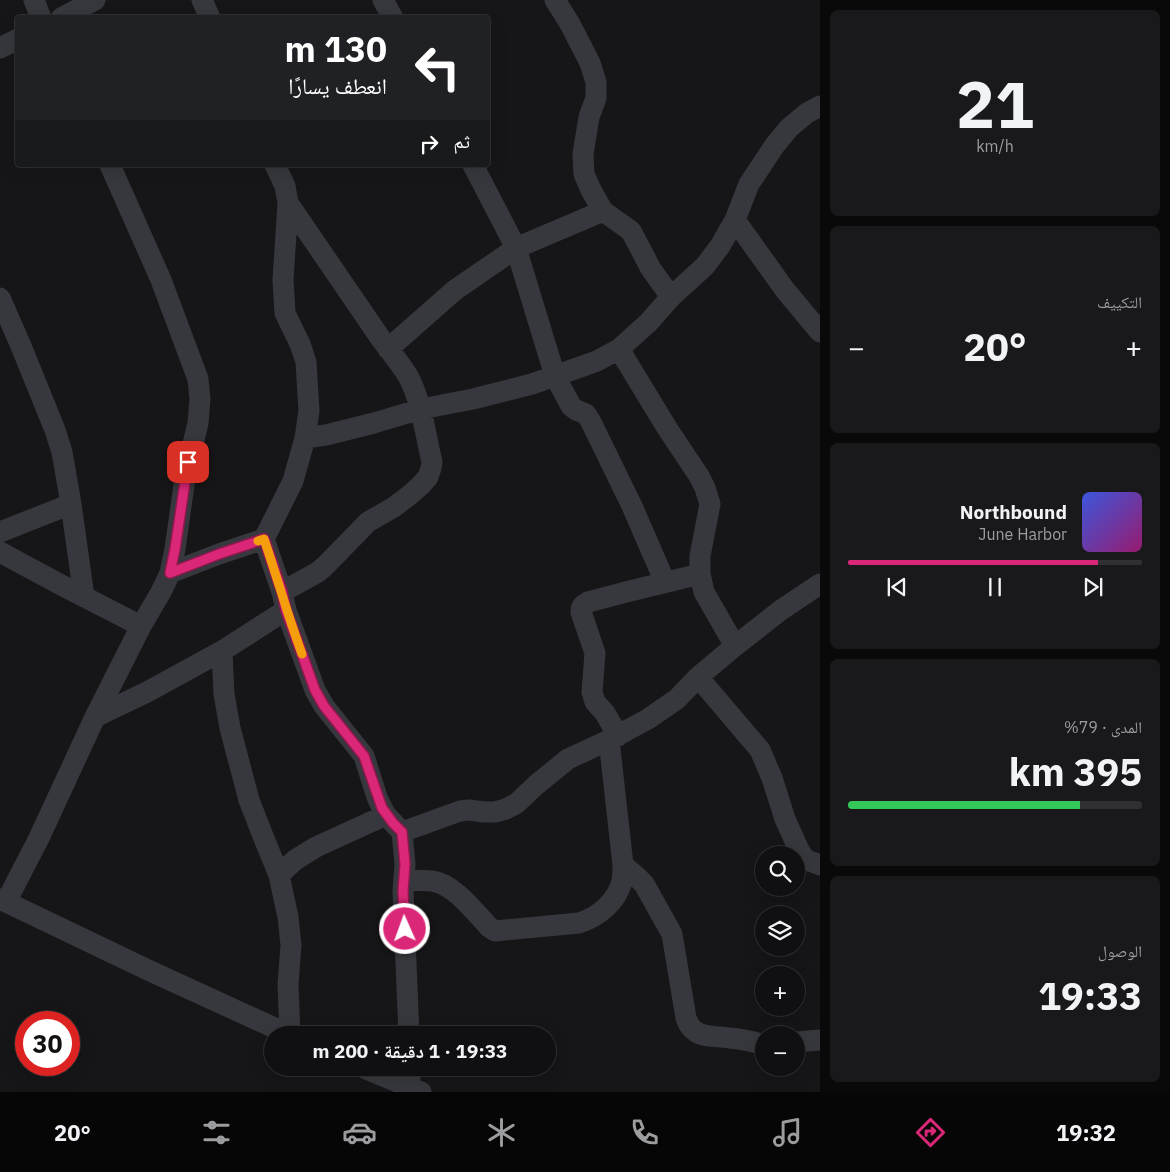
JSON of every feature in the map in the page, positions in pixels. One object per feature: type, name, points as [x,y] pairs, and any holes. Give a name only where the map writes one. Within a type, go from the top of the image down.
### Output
[{"type":"street","points":[[34,0],[40,15]]},
{"type":"street","points":[[66,15],[95,0]]},
{"type":"street","points":[[202,0],[209,15]]},
{"type":"street","points":[[383,0],[390,15]]},
{"type":"street","points":[[555,0],[590,63],[596,82],[596,98],[589,117],[583,154],[584,174],[603,211],[631,231],[651,269],[671,297]]},
{"type":"street","points":[[0,48],[15,40]]},
{"type":"street","points":[[305,438],[532,384],[597,361],[619,349],[705,266],[720,246],[735,220],[749,184],[775,145],[789,128],[820,106]]},
{"type":"street","points":[[111,167],[161,280],[198,379],[200,399],[198,423],[185,478],[170,573],[95,717],[39,838],[3,900],[148,970],[270,1026]]},
{"type":"street","points":[[276,167],[285,186],[288,203],[283,280],[285,313],[300,344],[306,362],[309,410],[305,438],[293,481],[264,539],[315,690],[324,706],[364,756],[377,797],[386,815],[402,832],[405,864],[403,891],[408,1026]]},
{"type":"street","points":[[474,167],[516,248],[555,376],[571,406],[586,414],[591,422],[632,506],[665,582]]},
{"type":"street","points":[[95,717],[148,692],[222,651],[325,566],[368,522],[394,507],[428,477],[432,462],[421,409],[408,377],[288,203]]},
{"type":"street","points":[[388,349],[455,290],[516,248],[603,211]]},
{"type":"street","points":[[735,220],[785,290],[820,332]]},
{"type":"street","points":[[0,298],[55,430],[62,452],[84,597]]},
{"type":"street","points":[[619,349],[705,488],[710,504],[700,556],[700,574],[704,592],[735,646]]},
{"type":"street","points":[[0,532],[70,504]]},
{"type":"street","points":[[170,573],[264,539]]},
{"type":"street","points":[[0,552],[141,626]]},
{"type":"street","points":[[404,881],[432,881],[445,886],[456,893],[495,931],[579,923],[592,919],[602,911],[619,891],[623,865],[613,738],[605,713],[596,702],[592,692],[595,653],[581,608],[583,604],[588,602],[700,574]]},
{"type":"street","points":[[402,832],[460,812],[469,810],[495,812],[517,803],[536,785],[568,760],[648,719],[677,699],[698,677],[735,646],[781,610],[820,584]]},
{"type":"street","points":[[222,651],[224,694],[230,728],[249,800],[279,875],[288,917],[291,945],[288,984],[290,1026]]},
{"type":"street","points":[[698,677],[760,750],[772,778],[785,819],[799,850],[804,858],[820,866]]},
{"type":"street","points":[[279,875],[295,860],[316,847],[386,815]]},
{"type":"street","points":[[623,865],[644,884],[672,934],[686,1018],[691,1028],[696,1033],[705,1035],[755,1042]]},
{"type":"street","points":[[805,1041],[820,1040]]},
{"type":"street","points":[[391,1076],[414,1083]]},
{"type":"slow traffic","points":[[258,541],[264,539],[302,654]]},
{"type":"route","points":[[188,462],[170,573],[264,539],[282,592],[286,610],[315,690],[324,706],[364,756],[382,808],[402,832],[405,864],[403,891],[405,929]]}]
